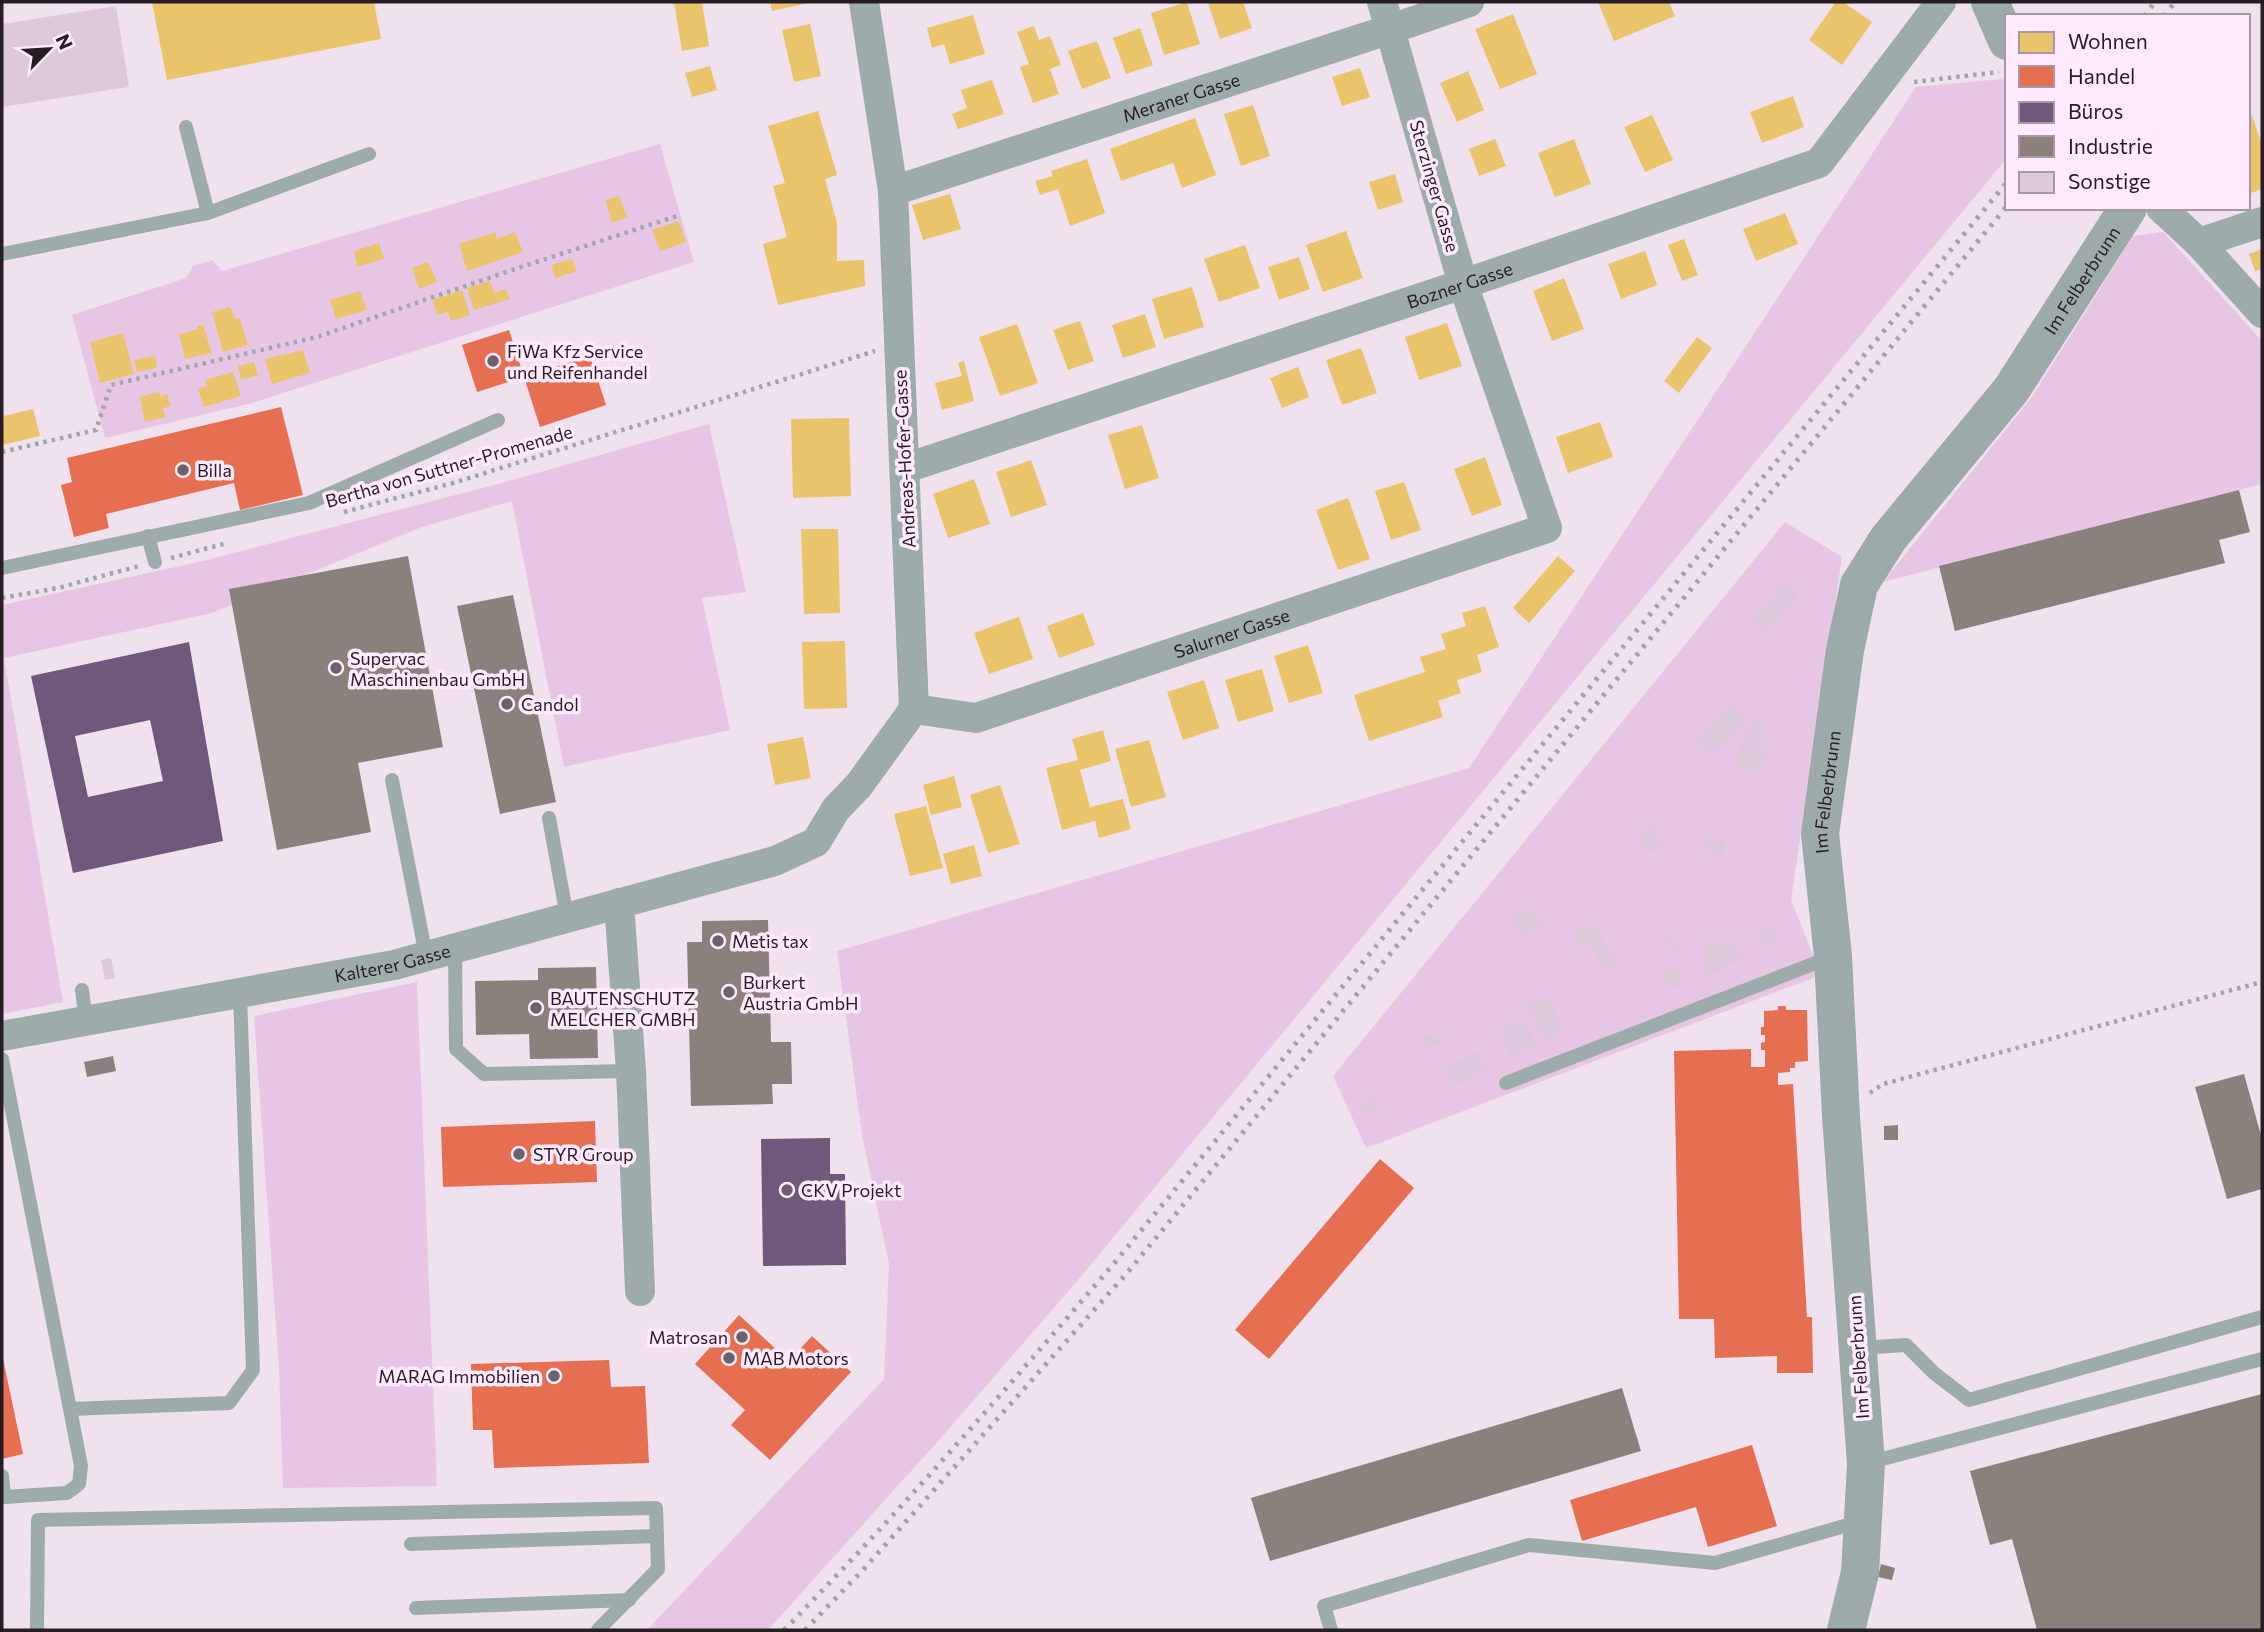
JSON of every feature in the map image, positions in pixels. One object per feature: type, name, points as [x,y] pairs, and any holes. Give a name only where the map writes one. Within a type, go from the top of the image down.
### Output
[{"type":"street","name":"Andreas-Hofer-Gasse","points":[[864,2],[893,191],[914,709]]},
{"type":"street","name":"Meraner Gasse","points":[[893,191],[1387,16],[1469,2]]},
{"type":"street","name":"Bozner Gasse","points":[[906,468],[1819,163],[1941,2]]},
{"type":"street","points":[[1990,2],[2005,36]]},
{"type":"street","name":"Sterzinger Gasse","points":[[1387,16],[1463,284],[1547,528]]},
{"type":"street","name":"Im Felberbrunn","points":[[1846,1630],[1860,1573],[1866,1464],[1841,1116],[1833,956],[1820,834],[1845,650],[1859,585],[1888,539],[2011,390],[2127,210]]},
{"type":"street","points":[[2163,210],[2199,243],[2262,313]]},
{"type":"street","points":[[2199,243],[2262,222]]},
{"type":"street","name":"Salurner Gasse","points":[[914,709],[976,718],[1547,528]]},
{"type":"street","name":"Kalterer Gasse","points":[[2,1036],[394,965],[775,861],[816,842],[836,809],[859,785],[914,709]]},
{"type":"street","points":[[619,902],[631,1071],[640,1291]]},
{"type":"lane","points":[[186,127],[208,214]]},
{"type":"lane","points":[[2,254],[208,214],[369,154]]},
{"type":"lane","points":[[2,568],[309,503],[498,420]]},
{"type":"lane","points":[[148,536],[155,562]]},
{"type":"lane","points":[[392,780],[426,956]]},
{"type":"lane","points":[[549,818],[567,917]]},
{"type":"lane","points":[[455,948],[456,1049],[484,1074],[631,1071]]},
{"type":"lane","points":[[1506,1083],[1833,956]]},
{"type":"lane","points":[[82,990],[86,1022]]},
{"type":"lane","points":[[70,1409],[229,1403],[253,1370],[240,994]]},
{"type":"lane","points":[[2,1059],[81,1466],[79,1484],[67,1493],[4,1497],[2,1476]]},
{"type":"lane","points":[[1858,1348],[1906,1345],[1934,1373],[1969,1400],[2262,1317]]},
{"type":"lane","points":[[1866,1464],[2262,1359]]},
{"type":"lane","points":[[37,1630],[38,1520],[656,1508],[658,1569],[598,1630]]},
{"type":"lane","points":[[1331,1630],[1324,1606],[1529,1545],[1715,1563],[1863,1521]]},
{"type":"lane","points":[[411,1545],[657,1536]]},
{"type":"lane","points":[[416,1608],[629,1600]]},
{"type":"path","points":[[1876,87],[2005,71]]},
{"type":"path","points":[[2,452],[96,430],[111,385],[317,337],[677,216]]},
{"type":"path","name":"Bertha von Suttner-Promenade","points":[[336,514],[453,483],[899,343]]},
{"type":"path","points":[[2,598],[58,588],[233,541]]},
{"type":"path","points":[[1841,1116],[1883,1084],[2262,982]]},
{"type":"shaded area","points":[[2002,79],[2005,82],[2005,160],[1079,1279],[768,1630],[647,1630],[884,1379],[889,1264],[862,1135],[837,951],[1469,768],[1916,87]]},
{"type":"shaded area","points":[[660,144],[694,262],[252,403],[105,438],[72,315],[186,278],[193,266],[213,260],[222,271]]},
{"type":"shaded area","points":[[2163,232],[2262,341],[2262,484],[1883,582],[2032,397],[2133,236]]},
{"type":"shaded area","points":[[709,424],[746,592],[702,598],[730,730],[564,767],[512,501],[422,527],[212,613],[4,658],[63,1002],[2,1014],[2,605],[203,561],[509,481]]},
{"type":"shaded area","points":[[1785,522],[1842,557],[1791,900],[1821,975],[1366,1148],[1333,1076]]},
{"type":"shaded area","points":[[417,982],[437,1486],[283,1488],[279,1368],[254,1016]]},
{"type":"building: Wohnen","points":[[152,2],[374,2],[381,39],[167,80]]},
{"type":"building: Wohnen","points":[[674,2],[702,2],[709,46],[682,51]]},
{"type":"building: Wohnen","points":[[770,2],[809,2],[809,3],[772,11]]},
{"type":"building: Wohnen","points":[[1187,2],[1200,44],[1164,55],[1151,13]]},
{"type":"building: Wohnen","points":[[1243,2],[1252,28],[1220,39],[1208,3]]},
{"type":"building: Wohnen","points":[[1598,2],[1669,2],[1675,16],[1614,41]]},
{"type":"building: Wohnen","points":[[1836,2],[1843,2],[1872,22],[1842,65],[1809,40]]},
{"type":"building: Wohnen","points":[[1513,14],[1537,74],[1500,89],[1475,29]]},
{"type":"building: Wohnen","points":[[973,15],[985,54],[950,64],[944,44],[932,48],[927,28]]},
{"type":"building: Wohnen","points":[[810,24],[821,76],[794,82],[782,30]]},
{"type":"building: Wohnen","points":[[1034,26],[1039,40],[1050,36],[1061,65],[1050,69],[1059,94],[1033,103],[1020,67],[1029,64],[1017,32]]},
{"type":"building: Wohnen","points":[[1140,28],[1153,65],[1126,74],[1113,38]]},
{"type":"building: Wohnen","points":[[1097,41],[1111,78],[1082,89],[1068,51]]},
{"type":"building: Wohnen","points":[[710,66],[717,90],[692,97],[685,73]]},
{"type":"building: Wohnen","points":[[1360,68],[1370,97],[1342,106],[1332,77]]},
{"type":"building: Wohnen","points":[[1468,71],[1484,110],[1457,122],[1440,83]]},
{"type":"building: Wohnen","points":[[992,80],[1004,114],[958,129],[952,114],[967,108],[961,90]]},
{"type":"building: Wohnen","points":[[1793,96],[1804,127],[1762,143],[1750,112]]},
{"type":"building: Wohnen","points":[[1253,105],[1270,156],[1241,166],[1224,114]]},
{"type":"building: Wohnen","points":[[818,111],[837,175],[825,179],[837,223],[837,261],[864,260],[865,286],[778,305],[763,244],[787,237],[773,186],[785,183],[768,126]]},
{"type":"building: Wohnen","points":[[1652,115],[1673,160],[1645,172],[1624,127]]},
{"type":"building: Wohnen","points":[[2250,116],[2262,145],[2262,189],[2250,193]]},
{"type":"building: Wohnen","points":[[1195,118],[1216,175],[1182,188],[1173,163],[1121,181],[1110,149]]},
{"type":"building: Wohnen","points":[[1495,139],[1506,166],[1479,176],[1469,149]]},
{"type":"building: Wohnen","points":[[1574,139],[1591,184],[1555,197],[1538,153]]},
{"type":"building: Wohnen","points":[[1087,159],[1105,213],[1070,226],[1058,189],[1040,195],[1035,181],[1053,176],[1051,171]]},
{"type":"building: Wohnen","points":[[1395,174],[1403,202],[1378,210],[1369,182]]},
{"type":"building: Wohnen","points":[[950,194],[961,229],[923,240],[912,205]]},
{"type":"building: Wohnen","points":[[619,196],[627,217],[612,223],[605,200]]},
{"type":"building: Wohnen","points":[[1785,213],[1798,244],[1756,261],[1743,229]]},
{"type":"building: Wohnen","points":[[678,221],[686,242],[660,251],[652,230]]},
{"type":"building: Wohnen","points":[[1346,231],[1363,278],[1323,292],[1306,245]]},
{"type":"building: Wohnen","points":[[495,232],[497,239],[515,232],[523,252],[467,271],[459,244]]},
{"type":"building: Wohnen","points":[[1684,239],[1698,275],[1682,281],[1668,245]]},
{"type":"building: Wohnen","points":[[379,243],[384,259],[357,267],[354,251]]},
{"type":"building: Wohnen","points":[[1245,245],[1260,288],[1219,302],[1204,259]]},
{"type":"building: Wohnen","points":[[2262,249],[2262,269],[2255,271],[2249,254]]},
{"type":"building: Wohnen","points":[[1645,251],[1657,285],[1621,299],[1608,264]]},
{"type":"building: Wohnen","points":[[1299,257],[1310,289],[1279,300],[1268,267]]},
{"type":"building: Wohnen","points":[[572,259],[577,271],[555,278],[551,265]]},
{"type":"building: Wohnen","points":[[428,262],[437,282],[419,289],[412,268]]},
{"type":"building: Wohnen","points":[[1564,278],[1584,329],[1552,341],[1533,291]]},
{"type":"building: Wohnen","points":[[490,281],[494,293],[506,289],[510,299],[474,310],[467,288]]},
{"type":"building: Wohnen","points":[[1192,287],[1204,327],[1164,339],[1152,299]]},
{"type":"building: Wohnen","points":[[462,290],[470,315],[451,321],[448,312],[437,315],[433,300]]},
{"type":"building: Wohnen","points":[[360,291],[367,310],[336,319],[330,300]]},
{"type":"building: Wohnen","points":[[230,307],[235,319],[240,318],[248,345],[223,352],[212,312]]},
{"type":"building: Wohnen","points":[[1145,314],[1156,347],[1123,358],[1112,325]]},
{"type":"building: Wohnen","points":[[1080,321],[1094,361],[1068,370],[1053,330]]},
{"type":"building: Wohnen","points":[[1447,323],[1462,366],[1419,380],[1405,337]]},
{"type":"building: Wohnen","points":[[1017,324],[1038,383],[1000,396],[979,337]]},
{"type":"building: Wohnen","points":[[203,325],[212,353],[185,359],[179,334]]},
{"type":"building: Wohnen","points":[[123,333],[134,374],[100,383],[90,342]]},
{"type":"building: Wohnen","points":[[1697,337],[1712,348],[1679,393],[1664,381]]},
{"type":"building: Wohnen","points":[[1361,348],[1377,393],[1342,405],[1326,360]]},
{"type":"building: Wohnen","points":[[303,350],[310,373],[272,384],[265,359]]},
{"type":"building: Wohnen","points":[[155,356],[157,368],[137,372],[134,360]]},
{"type":"building: Wohnen","points":[[964,361],[974,401],[942,410],[935,383],[962,376],[958,363]]},
{"type":"building: Wohnen","points":[[254,362],[258,375],[241,380],[238,366]]},
{"type":"building: Wohnen","points":[[1298,367],[1309,397],[1282,408],[1270,378]]},
{"type":"building: Wohnen","points":[[233,372],[241,396],[204,407],[198,389],[207,386],[205,380]]},
{"type":"building: Wohnen","points":[[159,392],[160,397],[167,394],[171,406],[163,408],[166,417],[145,422],[140,397]]},
{"type":"building: Wohnen","points":[[33,409],[40,436],[2,445],[4,416]]},
{"type":"building: Wohnen","points":[[849,418],[851,496],[793,498],[791,419]]},
{"type":"building: Wohnen","points":[[1600,422],[1613,457],[1568,473],[1556,437]]},
{"type":"building: Wohnen","points":[[1142,425],[1159,478],[1125,489],[1108,435]]},
{"type":"building: Wohnen","points":[[1485,457],[1502,505],[1472,516],[1454,469]]},
{"type":"building: Wohnen","points":[[1031,460],[1047,505],[1011,517],[996,472]]},
{"type":"building: Wohnen","points":[[974,479],[990,524],[948,538],[933,494]]},
{"type":"building: Wohnen","points":[[1404,482],[1421,530],[1391,540],[1375,491]]},
{"type":"building: Wohnen","points":[[1348,498],[1370,559],[1338,570],[1316,510]]},
{"type":"building: Wohnen","points":[[801,529],[838,529],[840,613],[804,614]]},
{"type":"building: Wohnen","points":[[1558,556],[1575,571],[1529,623],[1513,608]]},
{"type":"building: Wohnen","points":[[1485,606],[1499,647],[1477,655],[1482,672],[1457,680],[1461,693],[1438,701],[1443,717],[1369,741],[1354,695],[1425,672],[1420,657],[1446,649],[1441,634],[1466,626],[1462,613]]},
{"type":"building: Wohnen","points":[[1083,613],[1095,645],[1059,658],[1047,626]]},
{"type":"building: Wohnen","points":[[1019,617],[1033,659],[989,674],[974,633]]},
{"type":"building: Wohnen","points":[[845,641],[847,708],[804,709],[802,642]]},
{"type":"building: Wohnen","points":[[1308,645],[1323,693],[1289,703],[1274,656]]},
{"type":"building: Wohnen","points":[[1262,669],[1274,711],[1238,722],[1225,680]]},
{"type":"building: Wohnen","points":[[1204,680],[1219,728],[1183,740],[1167,692]]},
{"type":"building: Wohnen","points":[[1103,730],[1111,761],[1080,770],[1090,807],[1123,799],[1131,829],[1099,838],[1095,821],[1062,830],[1046,768],[1078,760],[1072,739]]},
{"type":"building: Wohnen","points":[[803,737],[811,778],[775,785],[767,744]]},
{"type":"building: Wohnen","points":[[1149,740],[1166,797],[1131,807],[1115,749]]},
{"type":"building: Wohnen","points":[[954,776],[962,807],[931,815],[923,785]]},
{"type":"building: Wohnen","points":[[1000,785],[1020,844],[988,853],[970,795]]},
{"type":"building: Wohnen","points":[[926,806],[943,868],[910,876],[894,814]]},
{"type":"building: Wohnen","points":[[974,845],[982,876],[951,884],[943,854]]},
{"type":"building: Handel","name":"FiWa Kfz Service und Reifenhandel","points":[[509,330],[524,377],[477,392],[462,345]]},
{"type":"building: Handel","points":[[590,356],[606,405],[540,427],[524,377]]},
{"type":"building: Handel","name":"Billa","points":[[281,407],[303,495],[240,510],[234,483],[106,514],[109,528],[74,537],[61,485],[72,482],[67,458]]},
{"type":"building: Handel","points":[[1778,1006],[1786,1006],[1786,1010],[1807,1010],[1808,1061],[1795,1062],[1795,1068],[1790,1068],[1790,1072],[1778,1073],[1778,1085],[1793,1084],[1807,1317],[1812,1317],[1813,1373],[1777,1373],[1777,1356],[1715,1358],[1714,1319],[1679,1319],[1674,1051],[1751,1049],[1751,1067],[1765,1067],[1765,1050],[1761,1050],[1761,1043],[1765,1042],[1765,1035],[1761,1035],[1764,1011],[1778,1010]]},
{"type":"building: Handel","name":"STYR Group","points":[[595,1121],[597,1182],[443,1187],[441,1127]]},
{"type":"building: Handel","points":[[1380,1159],[1414,1188],[1269,1359],[1235,1330]]},
{"type":"building: Handel","points":[[739,1315],[789,1361],[812,1336],[851,1372],[770,1460],[731,1425],[745,1410],[695,1364]]},
{"type":"building: Handel","points":[[2,1354],[23,1454],[2,1459]]},
{"type":"building: Handel","points":[[609,1360],[611,1387],[645,1386],[649,1463],[494,1468],[492,1430],[473,1430],[471,1364]]},
{"type":"building: Handel","points":[[1752,1445],[1777,1526],[1708,1547],[1696,1507],[1582,1541],[1570,1500]]},
{"type":"building: Büros","points":[[189,642],[223,841],[73,873],[31,676]],"holes":[[[150,720],[163,781],[88,797],[75,736]]]},
{"type":"building: Büros","points":[[830,1138],[830,1174],[845,1174],[846,1265],[763,1266],[761,1139]]},
{"type":"building: Industrie","points":[[2239,490],[2250,532],[2219,540],[2225,563],[1955,631],[1939,566]]},
{"type":"building: Industrie","name":"Supervac Maschinenbau GmbH","points":[[408,556],[443,747],[358,763],[371,832],[277,850],[229,589]]},
{"type":"building: Industrie","name":"Candol","points":[[513,595],[556,802],[500,814],[457,606]]},
{"type":"building: Industrie","name":"Burkert Austria GmbH","points":[[768,920],[771,1042],[791,1042],[792,1084],[772,1084],[773,1104],[691,1106],[687,942],[702,942],[702,921]]},
{"type":"building: Industrie","name":"BAUTENSCHUTZ MELCHER GMBH","points":[[596,967],[598,1058],[530,1059],[529,1034],[476,1035],[475,981],[538,980],[538,968]]},
{"type":"building: Industrie","points":[[113,1056],[116,1071],[87,1077],[84,1062]]},
{"type":"building: Industrie","points":[[2244,1074],[2262,1139],[2262,1189],[2227,1199],[2195,1087]]},
{"type":"building: Industrie","points":[[1898,1125],[1898,1140],[1884,1140],[1884,1126]]},
{"type":"building: Industrie","points":[[1622,1388],[1641,1451],[1270,1561],[1251,1498]]},
{"type":"building: Industrie","points":[[2262,1394],[2262,1630],[2037,1630],[2012,1539],[1990,1545],[1970,1471]]},
{"type":"building: Industrie","points":[[1881,1564],[1895,1568],[1892,1580],[1878,1577]]},
{"type":"building: Sonstige","points":[[116,6],[129,87],[2,107],[2,24]]},
{"type":"building: Sonstige","points":[[1784,582],[1798,594],[1767,631],[1753,619]]},
{"type":"building: Sonstige","points":[[1731,705],[1746,721],[1709,756],[1694,740]]},
{"type":"building: Sonstige","points":[[1754,718],[1766,726],[1757,742],[1744,734]]},
{"type":"building: Sonstige","points":[[1745,738],[1769,752],[1757,775],[1732,761]]},
{"type":"building: Sonstige","points":[[1652,825],[1664,844],[1649,854],[1637,835]]},
{"type":"building: Sonstige","points":[[1709,836],[1726,841],[1721,858],[1703,853]]},
{"type":"building: Sonstige","points":[[1529,905],[1543,922],[1523,937],[1510,921]]},
{"type":"building: Sonstige","points":[[1594,922],[1618,963],[1605,971],[1589,944],[1581,949],[1572,935]]},
{"type":"building: Sonstige","points":[[1758,927],[1774,927],[1775,946],[1759,946]]},
{"type":"building: Sonstige","points":[[1671,935],[1680,949],[1673,953],[1664,939]]},
{"type":"building: Sonstige","points":[[1717,937],[1721,945],[1731,939],[1743,959],[1716,974],[1714,971],[1708,975],[1700,961],[1708,957],[1701,946]]},
{"type":"building: Sonstige","points":[[111,958],[115,978],[105,980],[101,960]]},
{"type":"building: Sonstige","points":[[1673,964],[1684,983],[1670,990],[1660,971]]},
{"type":"building: Sonstige","points":[[1546,995],[1564,1029],[1545,1040],[1526,1005]]},
{"type":"building: Sonstige","points":[[1524,1019],[1537,1044],[1511,1057],[1499,1031]]},
{"type":"building: Sonstige","points":[[1442,1032],[1444,1043],[1426,1047],[1424,1036]]},
{"type":"building: Sonstige","points":[[1478,1051],[1487,1069],[1454,1087],[1444,1069]]},
{"type":"building: Sonstige","points":[[1370,1097],[1379,1106],[1368,1116],[1359,1107]]},
{"type":"railway","points":[[2146,14],[2155,2]]},
{"type":"railway","points":[[2166,14],[2175,2]]},
{"type":"railway","points":[[784,1630],[912,1495],[1116,1261],[2005,184]]},
{"type":"railway","points":[[805,1630],[862,1571],[1127,1273],[2005,208]]},
{"type":"place","name":"FiWa Kfz Service und Reifenhandel","points":[[493,361]]},
{"type":"place","name":"Billa","points":[[183,470]]},
{"type":"place","name":"Supervac Maschinenbau GmbH","points":[[336,668]]},
{"type":"place","name":"Candol","points":[[507,704]]},
{"type":"place","name":"Metis tax","points":[[718,941]]},
{"type":"place","name":"Burkert Austria GmbH","points":[[729,992]]},
{"type":"place","name":"BAUTENSCHUTZ MELCHER GMBH","points":[[536,1008]]},
{"type":"place","name":"STYR Group","points":[[519,1154]]},
{"type":"place","name":"CKV Projekt","points":[[787,1190]]},
{"type":"place","name":"Matrosan","points":[[742,1337]]},
{"type":"place","name":"MAB Motors","points":[[729,1358]]},
{"type":"place","name":"MARAG Immobilien","points":[[554,1376]]}]
